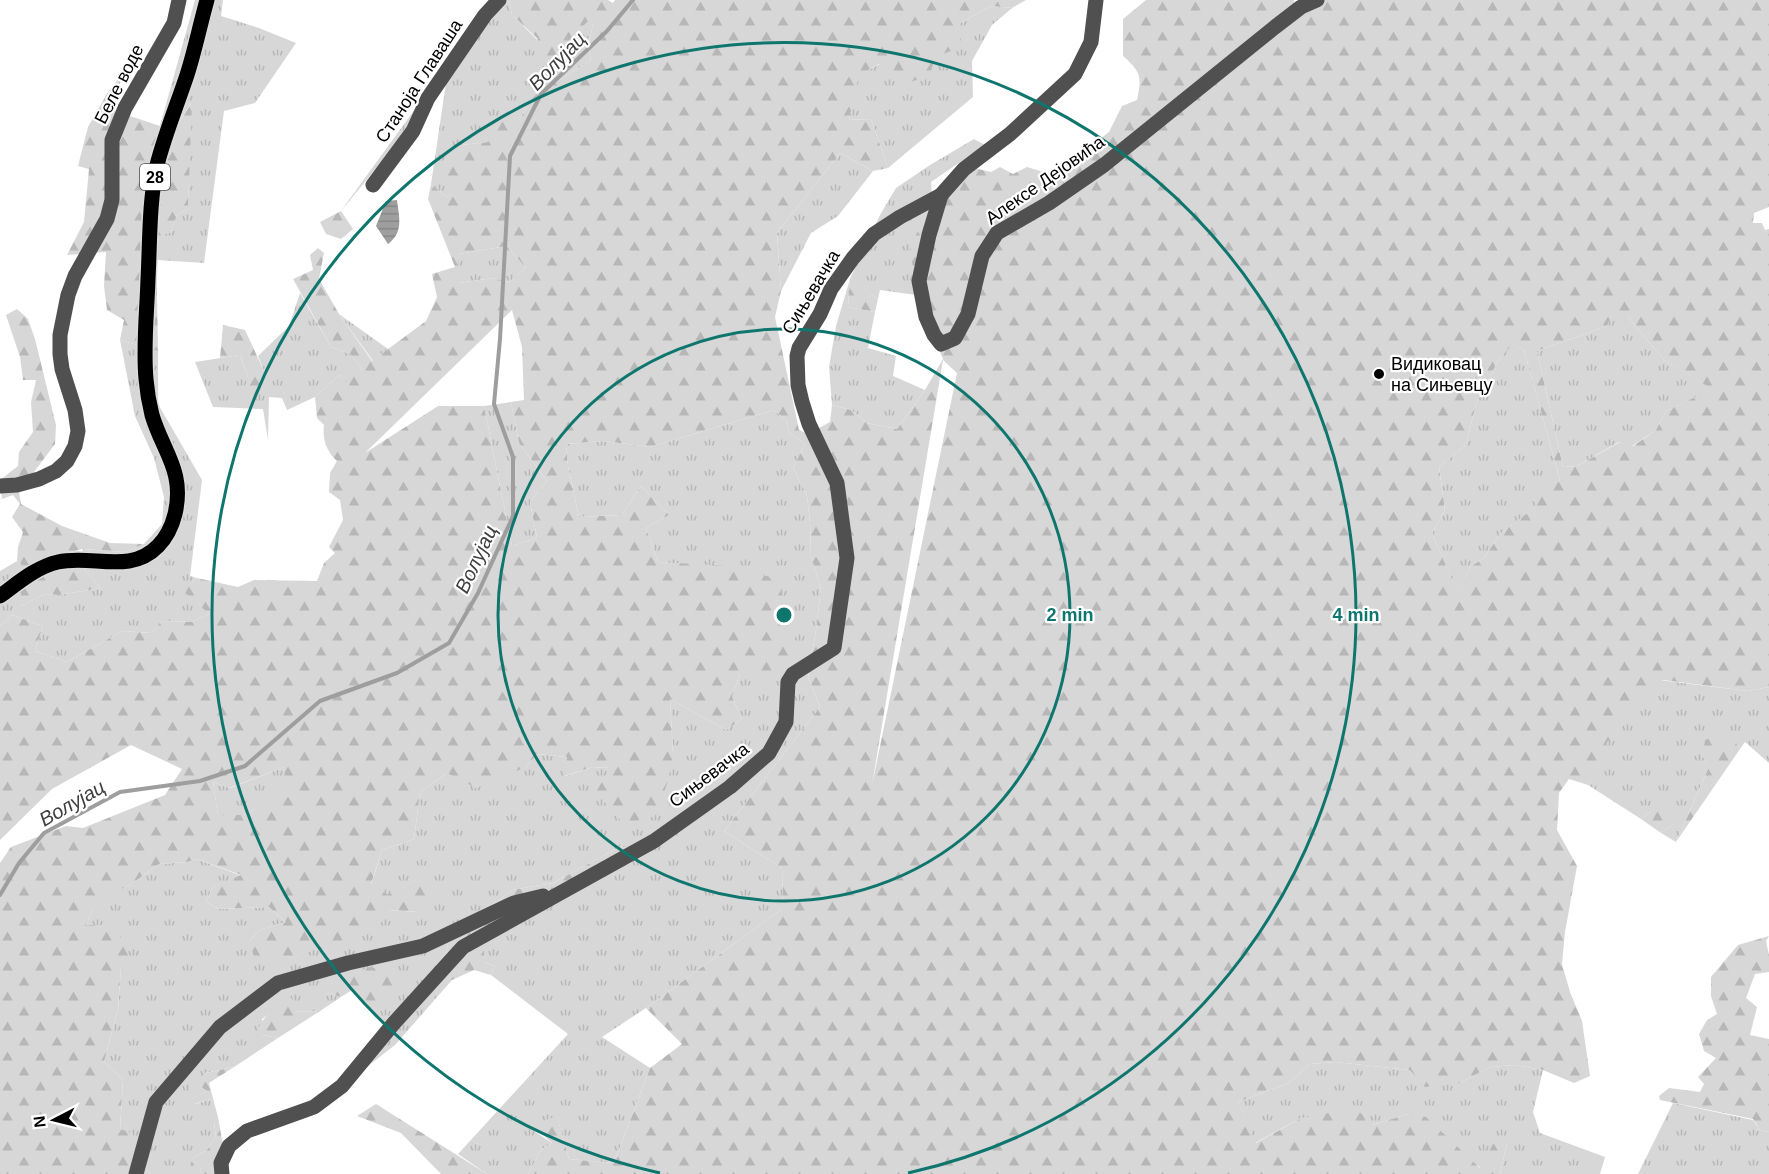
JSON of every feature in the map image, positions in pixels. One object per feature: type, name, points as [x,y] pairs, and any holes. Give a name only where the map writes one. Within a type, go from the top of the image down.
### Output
[{"type":"main road","name":"28","points":[[0,596],[35,571],[51,564],[79,559],[125,562],[142,558],[165,538],[173,521],[177,504],[177,483],[167,449],[152,414],[146,374],[151,208],[158,164],[167,130],[188,73],[207,0]]},
{"type":"street","name":"Беле воде","points":[[0,486],[17,485],[56,471],[67,460],[75,446],[78,431],[75,410],[62,369],[60,354],[60,334],[68,295],[75,276],[107,219],[112,200],[112,140],[124,108],[174,23],[179,0]]},
{"type":"street","name":"Станоја Главаша","points":[[373,185],[413,131],[428,98],[485,15],[499,0]]},
{"type":"street","name":"Алексе Дејовића","points":[[1096,0],[1091,42],[1076,74],[1010,134],[964,169],[941,195],[929,235],[919,282],[926,317],[941,344],[955,338],[968,314],[982,256],[997,233],[1049,203],[1104,165],[1275,27],[1301,8],[1317,0]]},
{"type":"street","name":"Сињевачка","points":[[222,1174],[221,1163],[229,1146],[247,1131],[314,1107],[342,1086],[394,1023],[463,947],[654,841],[730,787],[770,753],[786,722],[788,682],[793,674],[834,648],[847,558],[837,483],[809,424],[798,385],[799,348],[820,314],[831,289],[874,234],[941,195]]},
{"type":"street","points":[[136,1174],[156,1102],[220,1027],[278,983],[348,963],[423,946],[514,903],[557,893]]},
{"type":"green space","points":[[195,0],[223,0],[221,16],[296,43],[255,103],[224,111],[204,263],[157,260],[156,236],[171,232],[177,215],[188,209],[191,103],[172,134],[160,126]]},
{"type":"green space","points":[[494,0],[509,0],[512,15],[554,56],[589,19],[593,25],[588,45],[591,60],[540,90],[529,102],[519,121],[488,142],[453,146],[458,188],[447,197],[431,184],[446,83],[341,211]]},
{"type":"green space","points":[[509,0],[608,0],[613,3],[615,0],[1026,0],[1012,8],[991,6],[960,23],[961,47],[935,57],[930,75],[908,83],[885,75],[879,64],[859,75],[849,120],[871,119],[888,168],[873,171],[840,153],[777,233],[781,291],[775,317],[799,430],[808,434],[830,422],[832,405],[851,410],[867,423],[897,429],[925,390],[943,359],[916,295],[910,244],[933,208],[974,168],[991,172],[1000,167],[1013,174],[1027,167],[1047,173],[1083,152],[1109,132],[1122,106],[1137,100],[1140,80],[1137,71],[1123,56],[1123,19],[1146,0],[1294,0],[1294,7],[1306,0],[1769,0],[1769,207],[1754,213],[1753,223],[1762,223],[1765,230],[1769,229],[1769,687],[1748,691],[1663,680],[1640,703],[1604,746],[1606,763],[1588,785],[1569,779],[1559,793],[1557,830],[1577,866],[1565,932],[1562,964],[1582,1021],[1590,1076],[1574,1083],[1543,1070],[1515,1065],[1490,1067],[1460,1083],[1425,1087],[1410,1070],[1335,1062],[1310,1064],[1289,1083],[1238,1102],[1256,1143],[1301,1118],[1356,1108],[1372,1125],[1408,1114],[1426,1117],[1480,1168],[1493,1144],[1507,1143],[1500,1174],[528,1174],[541,1150],[552,1143],[543,1135],[527,1127],[557,1116],[569,1159],[614,1163],[650,1068],[682,1044],[646,1008],[782,909],[783,869],[724,831],[820,707],[808,677],[821,589],[811,556],[807,496],[793,468],[805,444],[789,433],[786,420],[774,410],[650,447],[603,441],[566,444],[568,466],[579,517],[622,515],[641,486],[669,515],[646,528],[658,562],[748,567],[770,578],[802,621],[778,679],[740,674],[732,697],[742,719],[726,730],[670,699],[673,754],[668,781],[655,816],[624,824],[596,792],[610,768],[593,767],[564,776],[567,757],[537,754],[526,767],[476,788],[447,773],[420,792],[414,839],[382,850],[371,884],[388,895],[415,881],[440,888],[419,912],[389,910],[377,929],[290,958],[255,959],[249,942],[259,930],[286,922],[269,907],[219,909],[206,902],[212,888],[241,875],[197,859],[159,864],[130,885],[96,901],[86,925],[114,925],[129,955],[121,967],[118,1009],[104,1062],[123,1080],[120,1129],[132,1133],[149,1174],[0,1174],[0,863],[11,847],[66,826],[83,828],[165,795],[182,769],[131,745],[52,789],[0,840],[0,626],[12,615],[43,626],[35,651],[67,662],[122,631],[152,633],[161,621],[192,622],[209,614],[183,591],[197,578],[238,587],[254,580],[317,581],[324,563],[335,553],[329,547],[343,520],[340,500],[329,492],[330,473],[337,461],[330,454],[326,445],[324,425],[317,418],[315,397],[339,375],[346,382],[362,369],[350,354],[331,347],[293,279],[313,270],[310,255],[318,248],[324,253],[319,279],[339,314],[372,361],[426,321],[437,297],[432,274],[455,267],[428,199],[431,184],[447,197],[457,188],[441,173],[453,146],[488,142],[498,122],[519,121],[529,102],[540,90],[591,60],[588,45],[593,25],[589,20],[554,56],[544,57],[537,38],[512,15]],"holes":[[[507,246],[526,268],[509,282],[493,278],[458,283],[458,254]],[[512,310],[522,347],[524,400],[511,402],[519,443],[547,481],[530,502],[537,538],[512,546],[484,406],[438,406],[365,453]],[[1611,317],[1628,317],[1664,360],[1712,389],[1666,411],[1656,430],[1633,446],[1620,442],[1577,466],[1563,467],[1537,351],[1607,326]],[[1513,344],[1524,350],[1560,480],[1538,487],[1531,498],[1537,506],[1500,534],[1484,558],[1470,567],[1458,594],[1432,533],[1445,510],[1439,467],[1466,445],[1476,404],[1499,359]],[[943,360],[957,373],[872,785]],[[284,767],[285,792],[245,815],[218,815],[213,782],[229,788]]]},
{"type":"green space","points":[[991,6],[1012,8],[992,25],[972,61],[973,97],[888,168],[871,119],[849,120],[858,75],[880,64],[935,57],[960,23]]},
{"type":"green space","points":[[131,63],[106,108],[160,126],[172,134],[192,102],[188,209],[177,215],[171,232],[156,237],[158,351],[120,340],[124,320],[107,310],[104,286],[106,252],[67,255],[84,222],[89,169],[78,166],[88,127],[108,92]]},
{"type":"green space","points":[[974,139],[985,145],[931,182],[933,208],[916,295],[880,290],[878,299],[850,280],[848,307],[875,312],[868,348],[896,356],[893,376],[925,390],[897,429],[867,423],[851,410],[832,405],[829,367],[836,326],[850,279],[880,215],[896,188]]},
{"type":"green space","points":[[840,153],[873,171],[838,216],[811,233],[781,291],[777,233]]},
{"type":"green space","points":[[341,211],[353,229],[341,239],[326,234],[320,222]]},
{"type":"green space","points":[[507,246],[526,268],[509,282],[493,278],[458,283],[458,254]]},
{"type":"green space","points":[[850,279],[878,299],[875,312],[848,307]]},
{"type":"green space","points":[[300,293],[331,347],[350,354],[362,369],[346,383],[339,375],[315,397],[287,410],[282,398],[269,397],[268,440],[263,409],[213,407],[195,362],[240,355],[248,377],[264,371],[258,356],[289,326]]},
{"type":"green space","points":[[17,309],[28,319],[35,339],[56,425],[55,444],[19,492],[21,504],[62,526],[110,543],[144,544],[125,552],[83,549],[50,557],[25,567],[17,561],[18,547],[23,532],[12,517],[20,504],[13,495],[2,499],[0,480],[18,466],[19,452],[33,432],[31,402],[36,380],[23,380],[20,357],[6,315]]},
{"type":"green space","points":[[339,314],[388,349],[373,361]]},
{"type":"green space","points":[[1611,317],[1628,317],[1664,360],[1713,389],[1666,411],[1656,430],[1632,446],[1619,442],[1577,466],[1563,467],[1537,351],[1607,326]]},
{"type":"green space","points":[[223,325],[245,330],[264,371],[253,398],[242,394],[248,377],[240,355],[220,358]]},
{"type":"green space","points":[[120,340],[158,351],[158,404],[202,480],[190,576],[197,578],[184,591],[209,614],[192,622],[161,621],[152,633],[122,631],[67,662],[35,651],[43,626],[12,615],[0,626],[0,571],[17,561],[40,577],[21,591],[21,606],[45,594],[59,595],[101,588],[80,566],[83,549],[125,552],[144,544],[162,524],[164,497],[154,458],[135,416]]},
{"type":"green space","points":[[1512,343],[1524,350],[1560,480],[1538,506],[1500,534],[1484,558],[1470,567],[1458,595],[1432,533],[1445,510],[1439,467],[1466,445],[1476,404],[1499,359]]},
{"type":"green space","points":[[511,402],[519,443],[547,481],[530,502],[537,538],[512,546],[484,406]]},
{"type":"green space","points":[[774,410],[786,420],[789,433],[805,444],[793,468],[807,496],[811,556],[821,589],[808,677],[820,707],[724,831],[783,869],[782,909],[646,1008],[602,1037],[650,1068],[614,1163],[569,1159],[557,1117],[528,1127],[552,1143],[541,1150],[528,1174],[487,1174],[458,1154],[568,1034],[491,975],[495,966],[484,962],[474,945],[631,850],[621,846],[553,883],[512,890],[449,938],[445,961],[430,980],[452,980],[395,1045],[363,1070],[391,1034],[367,1006],[383,1005],[382,992],[387,986],[369,967],[326,993],[341,997],[320,1011],[275,1010],[262,1019],[262,1035],[278,1038],[234,1067],[205,1073],[201,1087],[207,1091],[192,1099],[196,1104],[210,1099],[218,1117],[214,1123],[216,1137],[207,1150],[193,1158],[191,1166],[200,1165],[201,1174],[149,1174],[132,1134],[120,1130],[123,1080],[104,1062],[118,1009],[121,967],[86,926],[96,900],[130,885],[159,864],[197,859],[242,876],[212,888],[206,902],[219,909],[269,907],[286,922],[259,930],[249,942],[290,958],[329,944],[388,910],[419,912],[415,881],[388,896],[371,885],[382,850],[414,839],[420,792],[447,773],[526,767],[537,754],[567,757],[565,776],[593,767],[610,768],[673,754],[670,699],[726,730],[742,719],[732,697],[740,674],[695,565],[658,562],[646,528],[669,515],[641,486],[622,515],[579,517],[568,466],[566,444],[603,441],[650,447]]},
{"type":"green space","points":[[80,566],[101,588],[59,595],[45,594],[21,606],[21,591],[49,573]]},
{"type":"green space","points":[[1659,680],[1748,691],[1769,687],[1769,763],[1745,742],[1740,749],[1728,732],[1703,756],[1708,769],[1676,842],[1661,833],[1675,823],[1654,809],[1641,819],[1588,785],[1605,763],[1603,746]]},
{"type":"green space","points":[[1728,731],[1740,749],[1676,842],[1708,769],[1703,756],[1705,740]]},
{"type":"green space","points":[[284,767],[286,792],[245,815],[218,816],[213,782],[230,788]]},
{"type":"green space","points":[[1654,809],[1675,809],[1675,823],[1661,833],[1641,819]]},
{"type":"green space","points":[[621,846],[631,850],[475,946],[484,951],[484,962],[495,966],[491,975],[474,970],[452,980],[429,980],[445,961],[449,938],[512,890],[553,883]]},
{"type":"green space","points":[[1769,936],[1766,941],[1769,972],[1755,974],[1746,998],[1757,1007],[1750,1035],[1769,1039],[1769,1132],[1760,1130],[1753,1119],[1660,1100],[1659,1096],[1669,1088],[1700,1092],[1704,1084],[1698,1077],[1716,1058],[1704,1051],[1699,1034],[1707,1020],[1717,1014],[1711,996],[1711,977],[1738,945]]},
{"type":"green space","points":[[369,967],[391,971],[416,986],[395,989],[387,986],[383,992],[386,1000],[383,1006],[367,1006],[352,990],[341,997],[326,993],[334,972],[354,974]]},
{"type":"green space","points":[[292,998],[295,1012],[320,1011],[278,1038],[262,1035],[258,1029],[260,1024],[279,1000]]},
{"type":"green space","points":[[1335,1062],[1410,1070],[1460,1083],[1490,1067],[1515,1065],[1543,1070],[1533,1112],[1540,1133],[1605,1157],[1600,1174],[1500,1174],[1507,1143],[1481,1168],[1408,1114],[1372,1125],[1301,1118],[1255,1143],[1238,1102],[1289,1083],[1310,1064]]},
{"type":"green space","points":[[234,1067],[209,1083],[215,1106],[210,1099],[195,1104],[191,1099],[207,1091],[201,1087],[189,1093],[190,1084],[202,1082],[205,1073]]},
{"type":"green space","points":[[1673,1103],[1753,1120],[1760,1130],[1769,1132],[1769,1174],[1638,1174]]},
{"type":"green space","points":[[376,1104],[487,1174],[441,1174],[401,1133],[357,1116]]},
{"type":"green space","points":[[218,1117],[228,1174],[201,1174],[200,1166],[190,1166],[193,1158],[207,1150],[216,1137],[214,1122]]},
{"type":"shaded area","points":[[397,200],[398,229],[388,244],[376,226],[386,201]]},
{"type":"waterway","name":"Волујац","points":[[0,895],[19,863],[44,833],[120,792],[200,781],[245,766],[320,701],[397,673],[449,643],[478,593],[513,516],[513,457],[494,404],[500,339],[510,156],[541,94],[607,31],[633,0]]},
{"type":"place","name":"Видиковац на Сињевцу","points":[[1379,374]]}]
